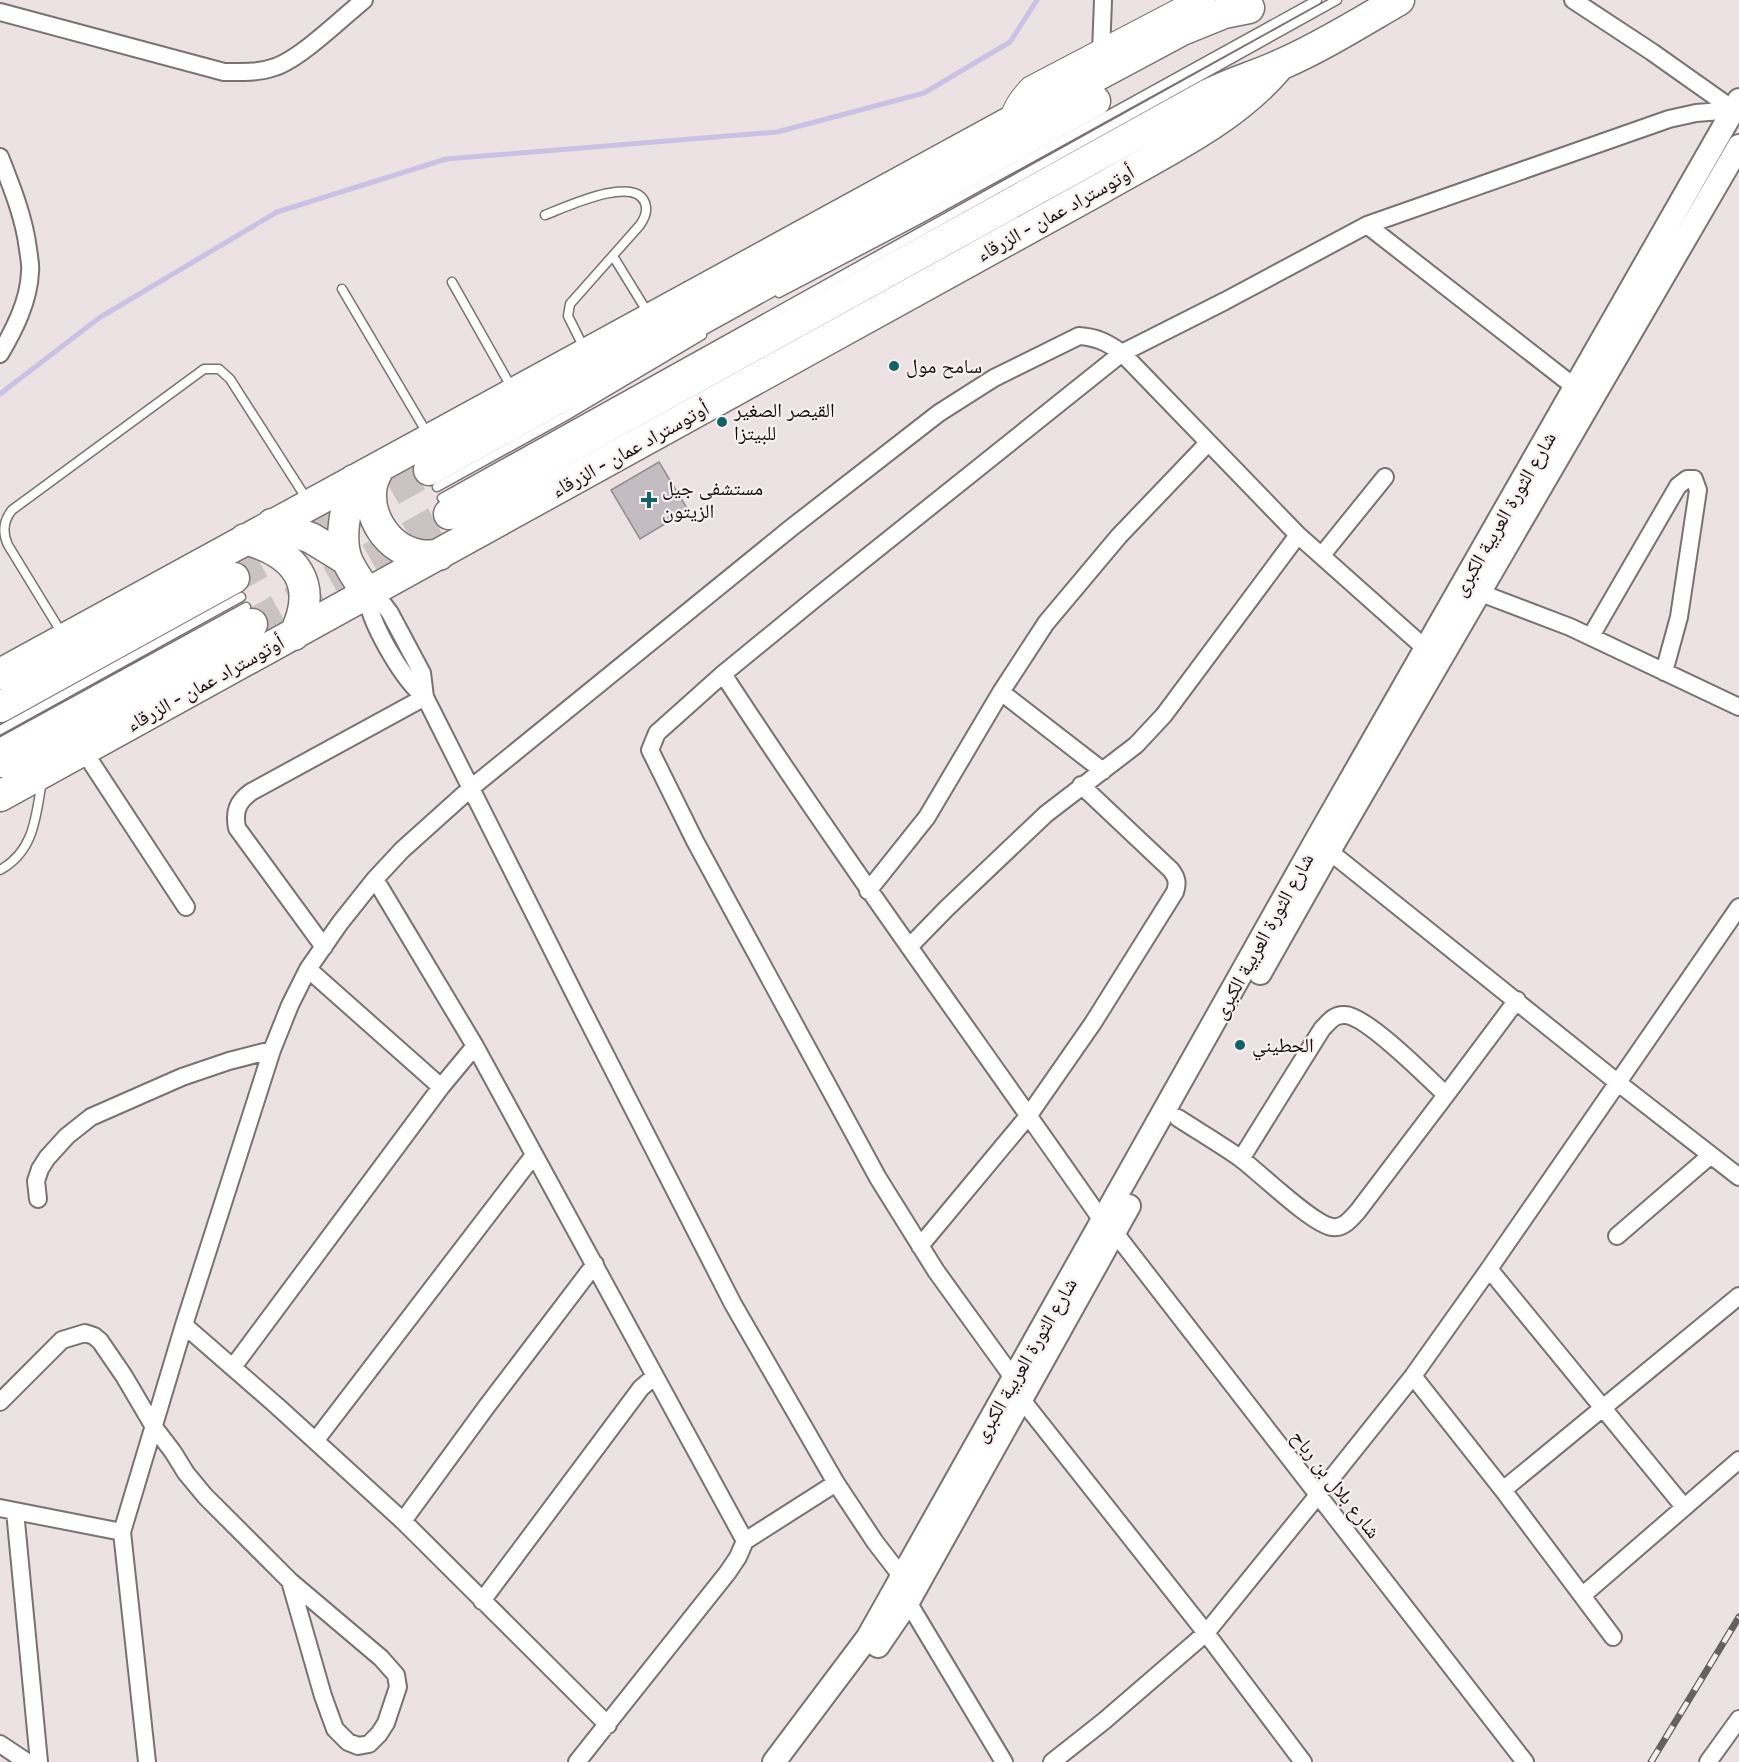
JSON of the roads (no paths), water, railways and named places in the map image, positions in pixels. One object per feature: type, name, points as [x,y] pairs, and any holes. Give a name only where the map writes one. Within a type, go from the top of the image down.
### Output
[{"type":"highway","name":"أوتوستراد عمان - الزرقاء","points":[[445,506],[1209,94],[1308,52],[1399,0]]},
{"type":"highway","points":[[0,674],[310,503],[1182,30],[1224,13],[1255,4]]},
{"type":"highway","points":[[433,478],[1052,124],[1173,59],[1255,4]]},
{"type":"highway","name":"أوتوستراد عمان - الزرقاء","points":[[0,796],[1110,183],[1237,108],[1279,66]]},
{"type":"highway","points":[[366,473],[372,485],[371,504],[376,522],[387,537],[402,549],[420,555],[439,555]]},
{"type":"highway","points":[[347,560],[345,519],[366,473]]},
{"type":"highway","points":[[272,524],[311,538],[347,560],[368,594]]},
{"type":"highway","points":[[245,539],[278,551],[292,564],[302,580],[305,599],[302,618],[294,635]]},
{"type":"highway","name":"أوتوستراد عمان - الزرقاء","points":[[0,762],[243,602]]},
{"type":"highway","points":[[0,707],[243,602]]},
{"type":"main road","points":[[1012,121],[1023,98],[1032,89],[1202,0]]},
{"type":"main road","name":"شارع الثورة العربية الكبرى","points":[[1109,1227],[1178,1118],[1426,649],[1736,105]]},
{"type":"main road","name":"شارع الثورة العربية الكبرى","points":[[790,1762],[862,1671],[908,1602],[1018,1390],[1323,844],[1478,592],[1739,146]]},
{"type":"main road","name":"شارع الثورة العربية الكبرى","points":[[774,1762],[859,1652],[902,1577],[1018,1390]]},
{"type":"street","points":[[0,12],[224,72],[249,72],[276,67],[295,56],[364,0]]},
{"type":"street","points":[[1101,53],[1103,0]]},
{"type":"street","points":[[1573,0],[1736,105]]},
{"type":"street","points":[[1303,1762],[1018,1390],[920,1246],[872,1167],[694,841],[650,750],[657,733],[723,674],[1122,353],[1367,225],[1669,119],[1736,105]]},
{"type":"street","points":[[0,157],[16,197],[25,230],[30,272],[25,299],[14,329],[0,354]]},
{"type":"street","points":[[1367,225],[1576,388]]},
{"type":"street","points":[[147,1762],[122,1532],[184,1325],[272,1050],[290,1005],[308,969],[375,879],[402,850],[471,788],[791,528],[939,413],[994,378],[1079,336],[1093,337],[1122,353],[1298,535],[1426,649]]},
{"type":"street","points":[[868,891],[927,817],[1001,692],[1053,614],[1119,536],[1208,443]]},
{"type":"street","points":[[1322,555],[1385,477]]},
{"type":"street","points":[[1591,636],[1678,486],[1687,479],[1694,479],[1698,490],[1682,599],[1664,672]]},
{"type":"street","points":[[909,947],[1046,814],[1136,745],[1164,715],[1298,535]]},
{"type":"street","points":[[1478,592],[1591,636],[1739,707]]},
{"type":"street","points":[[368,594],[369,609],[375,622],[408,680],[425,697],[733,1304],[837,1483],[875,1542],[902,1577]]},
{"type":"street","name":"شارع بلال بن رباح","points":[[723,674],[792,781],[868,891],[1109,1227],[1525,1762]]},
{"type":"street","points":[[1001,692],[1103,771]]},
{"type":"street","points":[[324,947],[237,828],[235,817],[237,808],[242,798],[251,792],[425,697]]},
{"type":"street","points":[[83,750],[186,907]]},
{"type":"street","points":[[920,1246],[1029,1115],[1099,1014],[1175,892],[1178,883],[1171,870],[1081,785]]},
{"type":"street","points":[[1323,844],[1617,1082],[1739,1177]]},
{"type":"street","points":[[375,879],[475,1046],[745,1540]]},
{"type":"street","points":[[1052,1762],[1111,1715],[1206,1633],[1318,1495],[1413,1376],[1739,907]]},
{"type":"street","points":[[308,969],[441,1087]]},
{"type":"street","points":[[1178,1118],[1241,1159],[1313,1217],[1331,1227],[1339,1227],[1358,1211],[1517,1000]]},
{"type":"street","points":[[1241,1159],[1322,1029],[1335,1016],[1342,1014],[1359,1020],[1392,1046],[1446,1095]]},
{"type":"street","points":[[233,1367],[441,1087],[475,1046]]},
{"type":"street","points":[[38,1199],[36,1181],[44,1164],[67,1136],[91,1117],[182,1077],[229,1061],[272,1050]]},
{"type":"street","points":[[316,1440],[534,1155]]},
{"type":"street","points":[[1617,1236],[1711,1155]]},
{"type":"street","points":[[403,1521],[595,1264]]},
{"type":"street","points":[[1489,1269],[1684,1507]]},
{"type":"street","points":[[1503,1490],[1739,1296]]},
{"type":"street","points":[[184,1325],[316,1440],[403,1521],[608,1725]]},
{"type":"street","points":[[0,1402],[62,1340],[84,1333],[100,1341],[154,1427],[174,1452],[186,1473],[206,1496],[290,1581],[381,1658],[396,1675],[398,1687],[386,1723],[369,1744],[358,1746],[348,1742],[335,1729],[323,1696],[290,1581]]},
{"type":"street","points":[[482,1601],[641,1388],[655,1376]]},
{"type":"street","points":[[1413,1376],[1503,1490],[1612,1637]]},
{"type":"street","points":[[1583,1595],[1739,1460]]},
{"type":"street","points":[[578,1762],[728,1572],[745,1540],[837,1483]]},
{"type":"street","points":[[39,1762],[8,1510],[122,1532]]},
{"type":"street","points":[[908,1602],[1004,1762]]},
{"type":"street","points":[[1708,1762],[1738,1722]]},
{"type":"street","points":[[0,1744],[27,1762]]},
{"type":"lane","points":[[767,300],[922,218],[1317,0]]},
{"type":"lane","points":[[445,506],[1337,0]]},
{"type":"lane","points":[[544,215],[613,192],[638,194],[646,205],[644,219],[574,300],[568,310],[570,321],[587,353]]},
{"type":"lane","points":[[613,256],[651,318]]},
{"type":"lane","points":[[452,282],[515,393]]},
{"type":"lane","points":[[342,289],[430,439]]},
{"type":"lane","points":[[433,478],[564,417],[715,328]]},
{"type":"lane","points":[[65,638],[8,544],[4,530],[8,516],[12,510],[197,372],[211,368],[225,373],[310,503]]},
{"type":"lane","points":[[0,730],[243,602]]},
{"type":"lane","points":[[0,742],[243,602]]},
{"type":"lane","points":[[0,870],[19,856],[28,844],[33,831],[43,772]]},
{"type":"waterway","points":[[0,394],[99,318],[277,212],[446,159],[777,132],[924,93],[1010,42],[1037,0]]},
{"type":"tunnel","points":[[234,578],[429,470]]},
{"type":"tunnel","points":[[252,624],[449,514]]},
{"type":"railway","points":[[1651,1762],[1739,1617]]},
{"type":"place","name":"سامح مول","points":[[894,366]]},
{"type":"place","name":"القيصر الصغير للبيتزا","points":[[722,422]]},
{"type":"place","name":"مستشفى جيل الزيتون","points":[[649,500]]},
{"type":"place","name":"الحطيني","points":[[1240,1045]]}]
